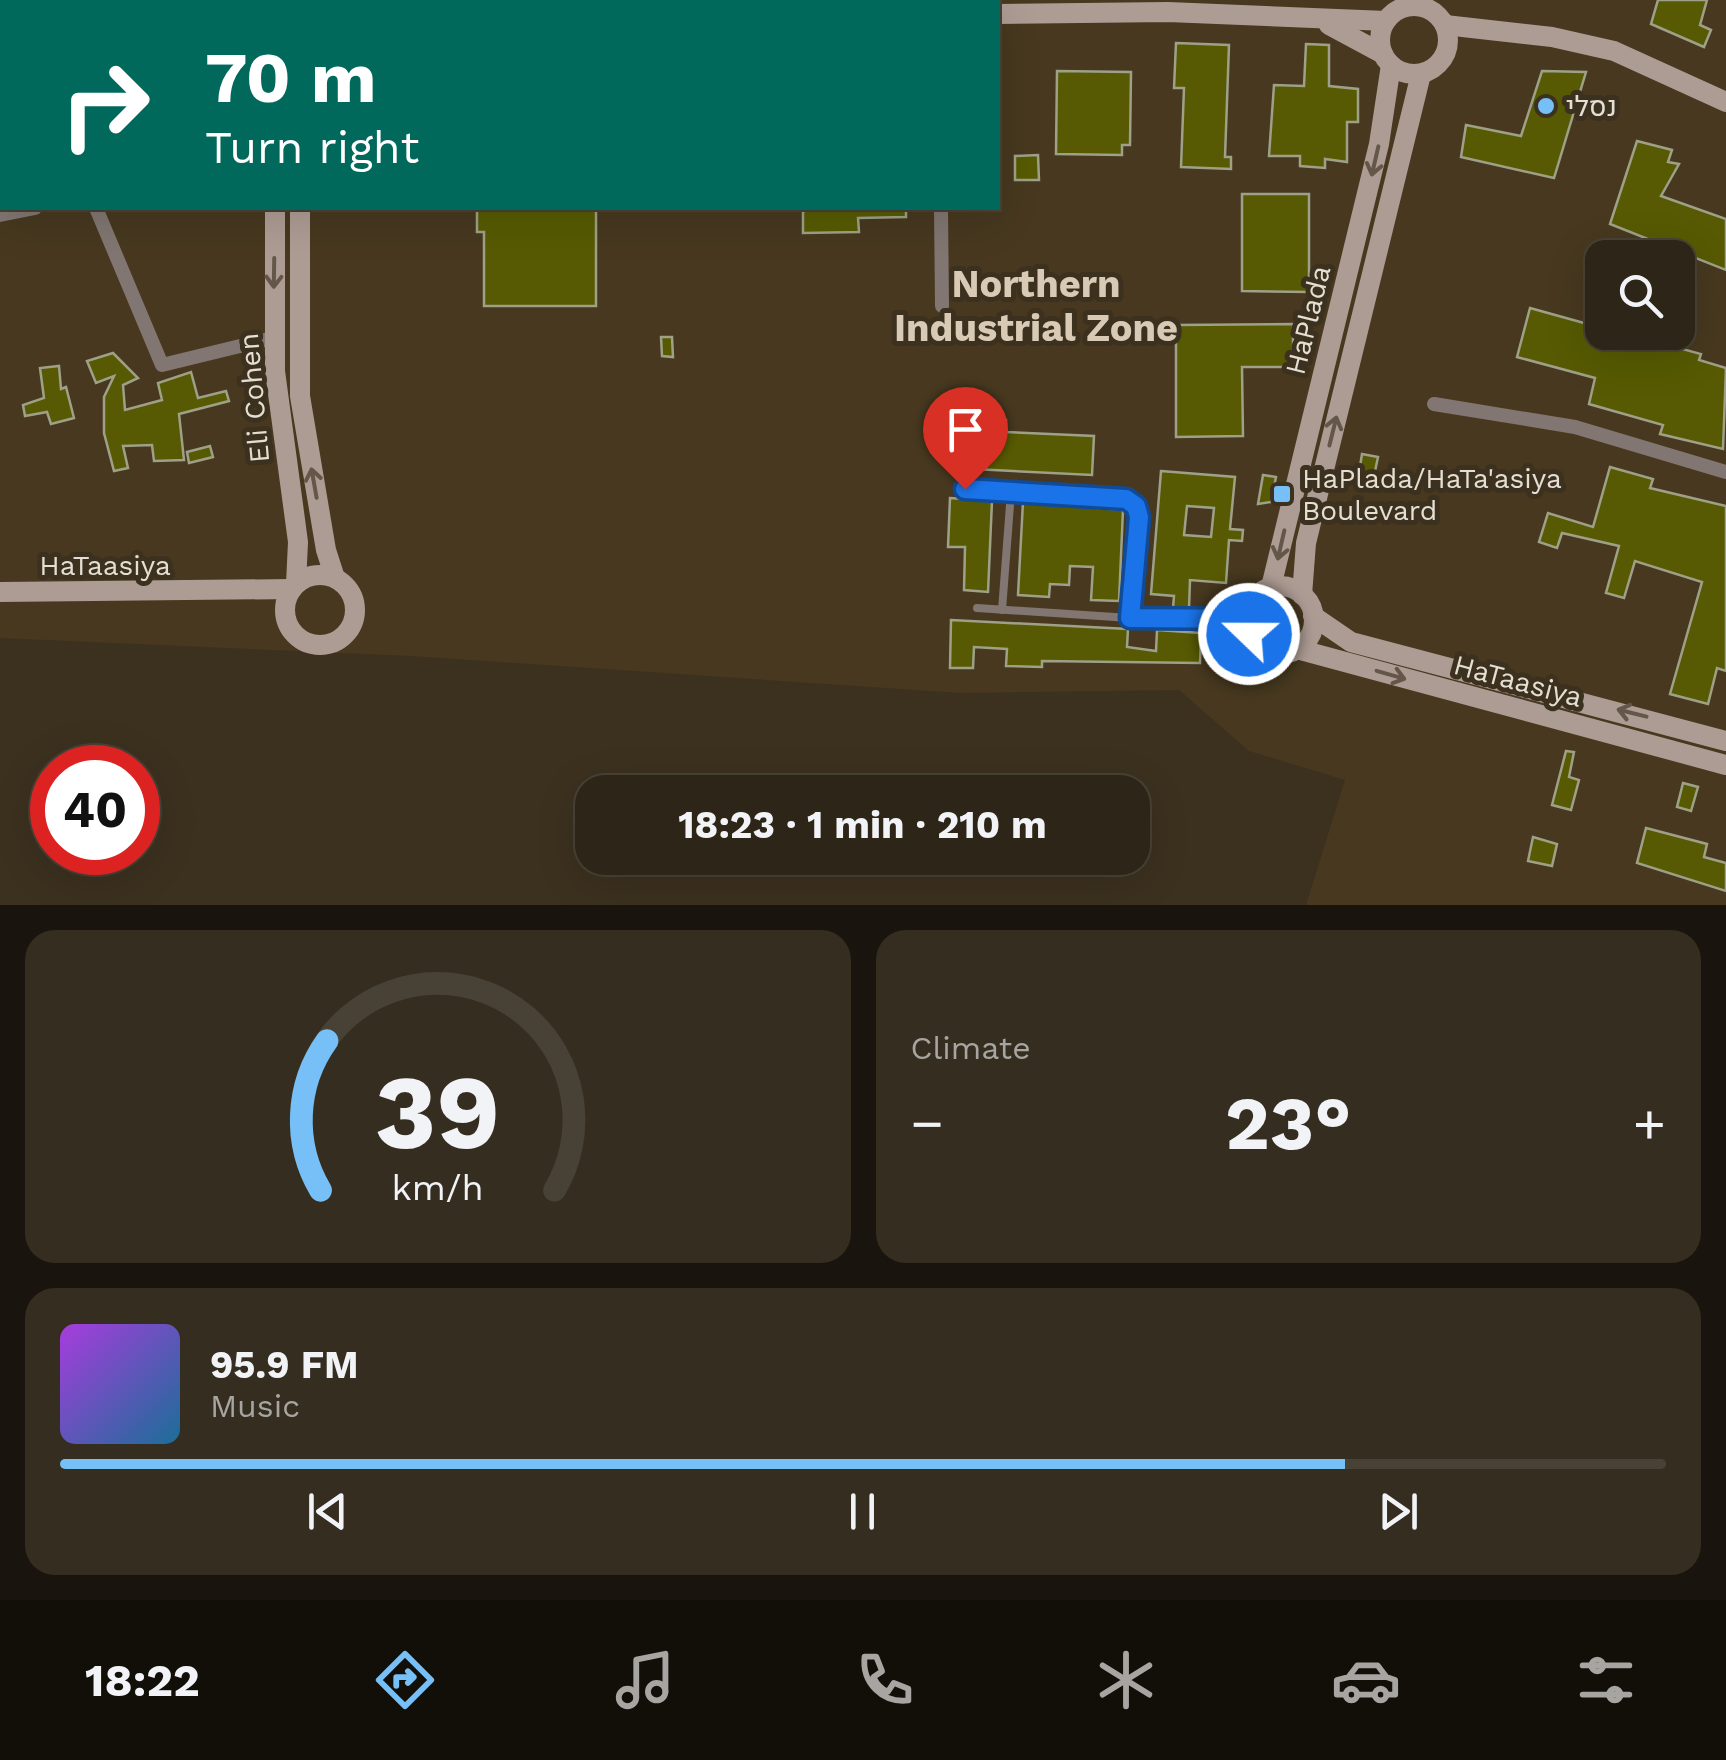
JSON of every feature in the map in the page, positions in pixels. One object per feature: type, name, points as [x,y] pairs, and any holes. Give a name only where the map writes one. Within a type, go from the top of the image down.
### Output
[{"type":"street","points":[[1387,59],[1382,32],[1386,21],[1401,9],[1420,6],[1438,16],[1444,25],[1445,55]]},
{"type":"street","points":[[1000,14],[1168,12],[1322,22],[1386,21]]},
{"type":"street","points":[[1322,22],[1420,74],[1445,55],[1506,33]]},
{"type":"street","points":[[1444,25],[1614,50],[1721,99]]},
{"type":"street","name":"HaPlada","points":[[1271,587],[1379,144],[1387,59]]},
{"type":"street","name":"HaPlada","points":[[1302,595],[1306,543],[1420,74]]},
{"type":"street","points":[[0,215],[25,210]]},
{"type":"street","points":[[97,210],[162,364],[274,338]]},
{"type":"street","name":"Eli Cohen","points":[[276,210],[274,338],[298,542],[294,586]]},
{"type":"street","name":"Eli Cohen","points":[[300,210],[300,396],[326,550],[335,578]]},
{"type":"street","points":[[941,210],[942,306]]},
{"type":"street","points":[[1434,404],[1575,427],[1726,472]]},
{"type":"street","points":[[315,575],[335,578],[349,590],[355,606],[353,623],[342,638],[325,645],[307,643],[286,622],[285,604],[294,586],[315,575]]},
{"type":"street","name":"HaTaasiya","points":[[0,592],[210,593],[294,586]]},
{"type":"street","points":[[1271,587],[1293,588],[1302,595],[1313,616],[1310,635],[1297,649],[1279,654],[1262,648],[1249,634],[1246,619],[1254,598],[1271,587]]},
{"type":"street","name":"HaTaasiya","points":[[210,593],[267,607],[286,622]]},
{"type":"street","name":"HaTaasiya","points":[[1313,616],[1351,642],[1726,740]]},
{"type":"street","name":"HaTaasiya","points":[[1297,649],[1726,765]]},
{"type":"lane","points":[[965,489],[1126,499],[1136,506],[1130,618]]},
{"type":"lane","points":[[1002,610],[1011,492]]},
{"type":"lane","points":[[977,608],[1130,618],[1246,619]]},
{"type":"shaded area","points":[[1000,0],[1726,0],[1726,905],[1306,905],[1345,780],[1249,751],[1179,690],[960,693],[410,656],[0,638],[0,210],[1000,210]]},
{"type":"building","points":[[1658,0],[1707,0],[1700,25],[1711,30],[1704,47],[1651,24]]},
{"type":"building","points":[[1176,43],[1229,45],[1225,157],[1231,157],[1231,169],[1181,167],[1184,88],[1174,88]]},
{"type":"building","points":[[1306,44],[1329,45],[1329,86],[1358,89],[1358,122],[1347,122],[1347,162],[1325,159],[1325,168],[1300,166],[1300,156],[1269,156],[1274,85],[1304,86]]},
{"type":"building","points":[[1057,71],[1131,72],[1130,145],[1122,145],[1122,155],[1056,154]]},
{"type":"building","points":[[1542,71],[1586,72],[1554,178],[1461,157],[1466,125],[1521,136]]},
{"type":"building","points":[[1637,141],[1672,150],[1668,162],[1679,164],[1661,196],[1726,219],[1726,270],[1695,258],[1695,240],[1650,240],[1610,224]]},
{"type":"building","points":[[1038,155],[1039,180],[1015,180],[1015,156]]},
{"type":"building","points":[[1242,194],[1309,194],[1309,292],[1242,291]]},
{"type":"building","points":[[477,210],[596,210],[596,306],[484,306],[484,232],[477,232]]},
{"type":"building","points":[[906,210],[906,217],[858,218],[859,232],[803,233],[803,212]]},
{"type":"building","points":[[1530,308],[1585,323],[1585,350],[1686,350],[1701,354],[1699,360],[1726,368],[1723,449],[1660,434],[1663,425],[1589,404],[1595,378],[1517,357]]},
{"type":"building","points":[[1293,324],[1293,367],[1242,367],[1243,436],[1176,437],[1176,325]]},
{"type":"building","points":[[661,337],[672,337],[673,357],[662,356]]},
{"type":"building","points":[[113,353],[138,378],[123,385],[125,410],[162,400],[158,383],[191,372],[198,398],[226,391],[229,401],[179,414],[184,460],[154,461],[152,445],[123,446],[128,468],[114,471],[104,433],[104,397],[114,376],[96,383],[87,361]]},
{"type":"building","points":[[59,366],[61,389],[66,387],[74,418],[51,424],[47,412],[25,416],[23,405],[44,398],[40,368]]},
{"type":"building","points":[[989,419],[1006,420],[1006,432],[1094,436],[1092,475],[974,469],[975,430],[987,431]]},
{"type":"building","points":[[210,446],[213,457],[189,463],[187,452]]},
{"type":"building","points":[[1362,454],[1378,457],[1373,481],[1358,479]]},
{"type":"building","points":[[1610,467],[1653,479],[1650,488],[1726,506],[1726,671],[1717,668],[1708,704],[1670,694],[1702,582],[1635,561],[1624,598],[1606,593],[1619,546],[1562,533],[1557,548],[1539,542],[1548,513],[1593,527]]},
{"type":"building","points":[[1161,471],[1235,477],[1230,529],[1243,530],[1242,541],[1229,540],[1226,583],[1190,580],[1189,609],[1173,608],[1174,596],[1151,594]],"holes":[[[1187,506],[1214,508],[1211,537],[1184,535]]]},
{"type":"building","points":[[1263,475],[1276,477],[1271,502],[1258,504]]},
{"type":"building","points":[[950,498],[992,501],[988,592],[964,590],[965,547],[948,547]]},
{"type":"building","points":[[1023,502],[1123,510],[1119,601],[1091,600],[1093,567],[1070,566],[1069,585],[1050,584],[1049,597],[1018,595]]},
{"type":"building","points":[[951,620],[1128,629],[1127,647],[1156,651],[1157,630],[1201,633],[1200,663],[1042,661],[1042,667],[1006,666],[1007,649],[974,647],[973,668],[950,668]]},
{"type":"building","points":[[1566,751],[1574,752],[1569,777],[1579,780],[1571,810],[1552,805]]},
{"type":"building","points":[[1683,783],[1698,787],[1691,811],[1677,807]]},
{"type":"building","points":[[1646,828],[1707,844],[1704,857],[1726,863],[1726,891],[1637,863]]},
{"type":"building","points":[[1533,837],[1557,844],[1552,866],[1528,861]]},
{"type":"place","name":"נסלי","points":[[1546,106]]},
{"type":"place","name":"HaPlada/HaTa'asiya Boulevard","points":[[1282,494]]},
{"type":"district","name":"Northern Industrial Zone","points":[[1036,306]]},
{"type":"route","points":[[965,489],[1126,499],[1136,506],[1139,517],[1130,618],[1246,619],[1249,634]]}]
